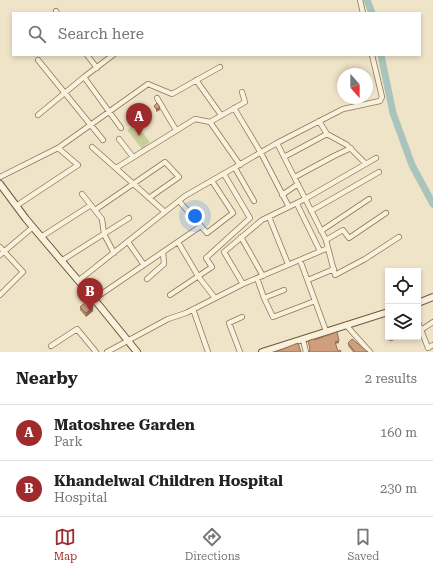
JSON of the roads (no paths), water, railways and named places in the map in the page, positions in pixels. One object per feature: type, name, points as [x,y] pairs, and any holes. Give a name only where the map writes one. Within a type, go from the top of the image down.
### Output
[{"type":"street","points":[[360,0],[363,12]]},
{"type":"street","points":[[89,56],[97,68]]},
{"type":"street","points":[[38,115],[111,56]]},
{"type":"street","points":[[78,281],[179,201],[212,181],[277,143],[343,109],[380,100],[382,97],[372,56]]},
{"type":"street","points":[[38,60],[103,140]]},
{"type":"street","points":[[0,176],[58,148],[148,84],[172,94],[220,67]]},
{"type":"street","points":[[84,77],[121,128]]},
{"type":"street","points":[[196,80],[221,116]]},
{"type":"street","points":[[116,168],[195,119],[210,122],[245,102],[242,92]]},
{"type":"street","points":[[157,98],[176,130]]},
{"type":"street","points":[[234,108],[261,153],[289,207]]},
{"type":"street","points":[[319,121],[327,134],[351,148],[365,163]]},
{"type":"street","points":[[210,122],[240,165]]},
{"type":"street","points":[[284,157],[327,134]]},
{"type":"street","points":[[119,139],[133,157]]},
{"type":"street","points":[[277,143],[326,240],[335,275],[366,259],[399,236]]},
{"type":"street","points":[[16,206],[78,165],[58,148]]},
{"type":"street","points":[[92,148],[165,212]]},
{"type":"street","points":[[294,177],[351,148]]},
{"type":"street","points":[[244,284],[224,252],[262,220],[306,199],[365,163],[376,158]]},
{"type":"street","points":[[96,210],[165,162],[179,177],[149,198]]},
{"type":"street","points":[[235,168],[254,201]]},
{"type":"street","points":[[311,211],[379,172]]},
{"type":"street","points":[[170,294],[212,267],[206,258],[250,218],[224,174]]},
{"type":"street","points":[[179,201],[207,233],[233,213],[212,181]]},
{"type":"street","points":[[0,184],[41,237],[137,352]]},
{"type":"street","points":[[282,195],[298,184]]},
{"type":"street","points":[[82,194],[102,219],[104,234],[114,253]]},
{"type":"street","points":[[321,231],[369,199]]},
{"type":"street","points":[[296,204],[320,251]]},
{"type":"street","points":[[41,237],[91,205]]},
{"type":"street","points":[[326,240],[343,230],[349,238],[386,213]]},
{"type":"street","points":[[269,217],[288,264]]},
{"type":"street","points":[[61,261],[129,218]]},
{"type":"street","points":[[94,299],[201,226]]},
{"type":"street","points":[[0,255],[2,249],[33,227]]},
{"type":"street","points":[[241,237],[263,276]]},
{"type":"street","points":[[128,242],[144,265]]},
{"type":"street","points":[[178,242],[198,276],[215,298]]},
{"type":"street","points":[[107,352],[168,319],[193,309],[288,264],[328,248]]},
{"type":"street","points":[[0,295],[23,272],[2,249]]},
{"type":"street","points":[[147,279],[164,264],[163,252]]},
{"type":"street","points":[[300,260],[326,331]]},
{"type":"street","points":[[308,280],[334,269]]},
{"type":"street","points":[[257,278],[273,317],[315,301]]},
{"type":"street","points":[[264,298],[284,290]]},
{"type":"street","points":[[421,302],[433,297]]},
{"type":"street","points":[[193,309],[208,352]]},
{"type":"street","points":[[262,352],[385,313]]},
{"type":"street","points":[[240,352],[229,323],[242,317]]},
{"type":"street","points":[[433,322],[421,330],[428,348],[433,345]]},
{"type":"street","points":[[346,325],[370,352]]},
{"type":"street","points":[[51,346],[77,329],[96,352]]},
{"type":"street","points":[[303,340],[306,352]]},
{"type":"waterway","points":[[367,0],[372,12]]},
{"type":"waterway","points":[[381,56],[393,113],[412,165],[433,204]]},
{"type":"place","name":"Matoshree Garden","points":[[139,136]]},
{"type":"place","name":"Khandelwal Children Hospital","points":[[90,311]]}]
